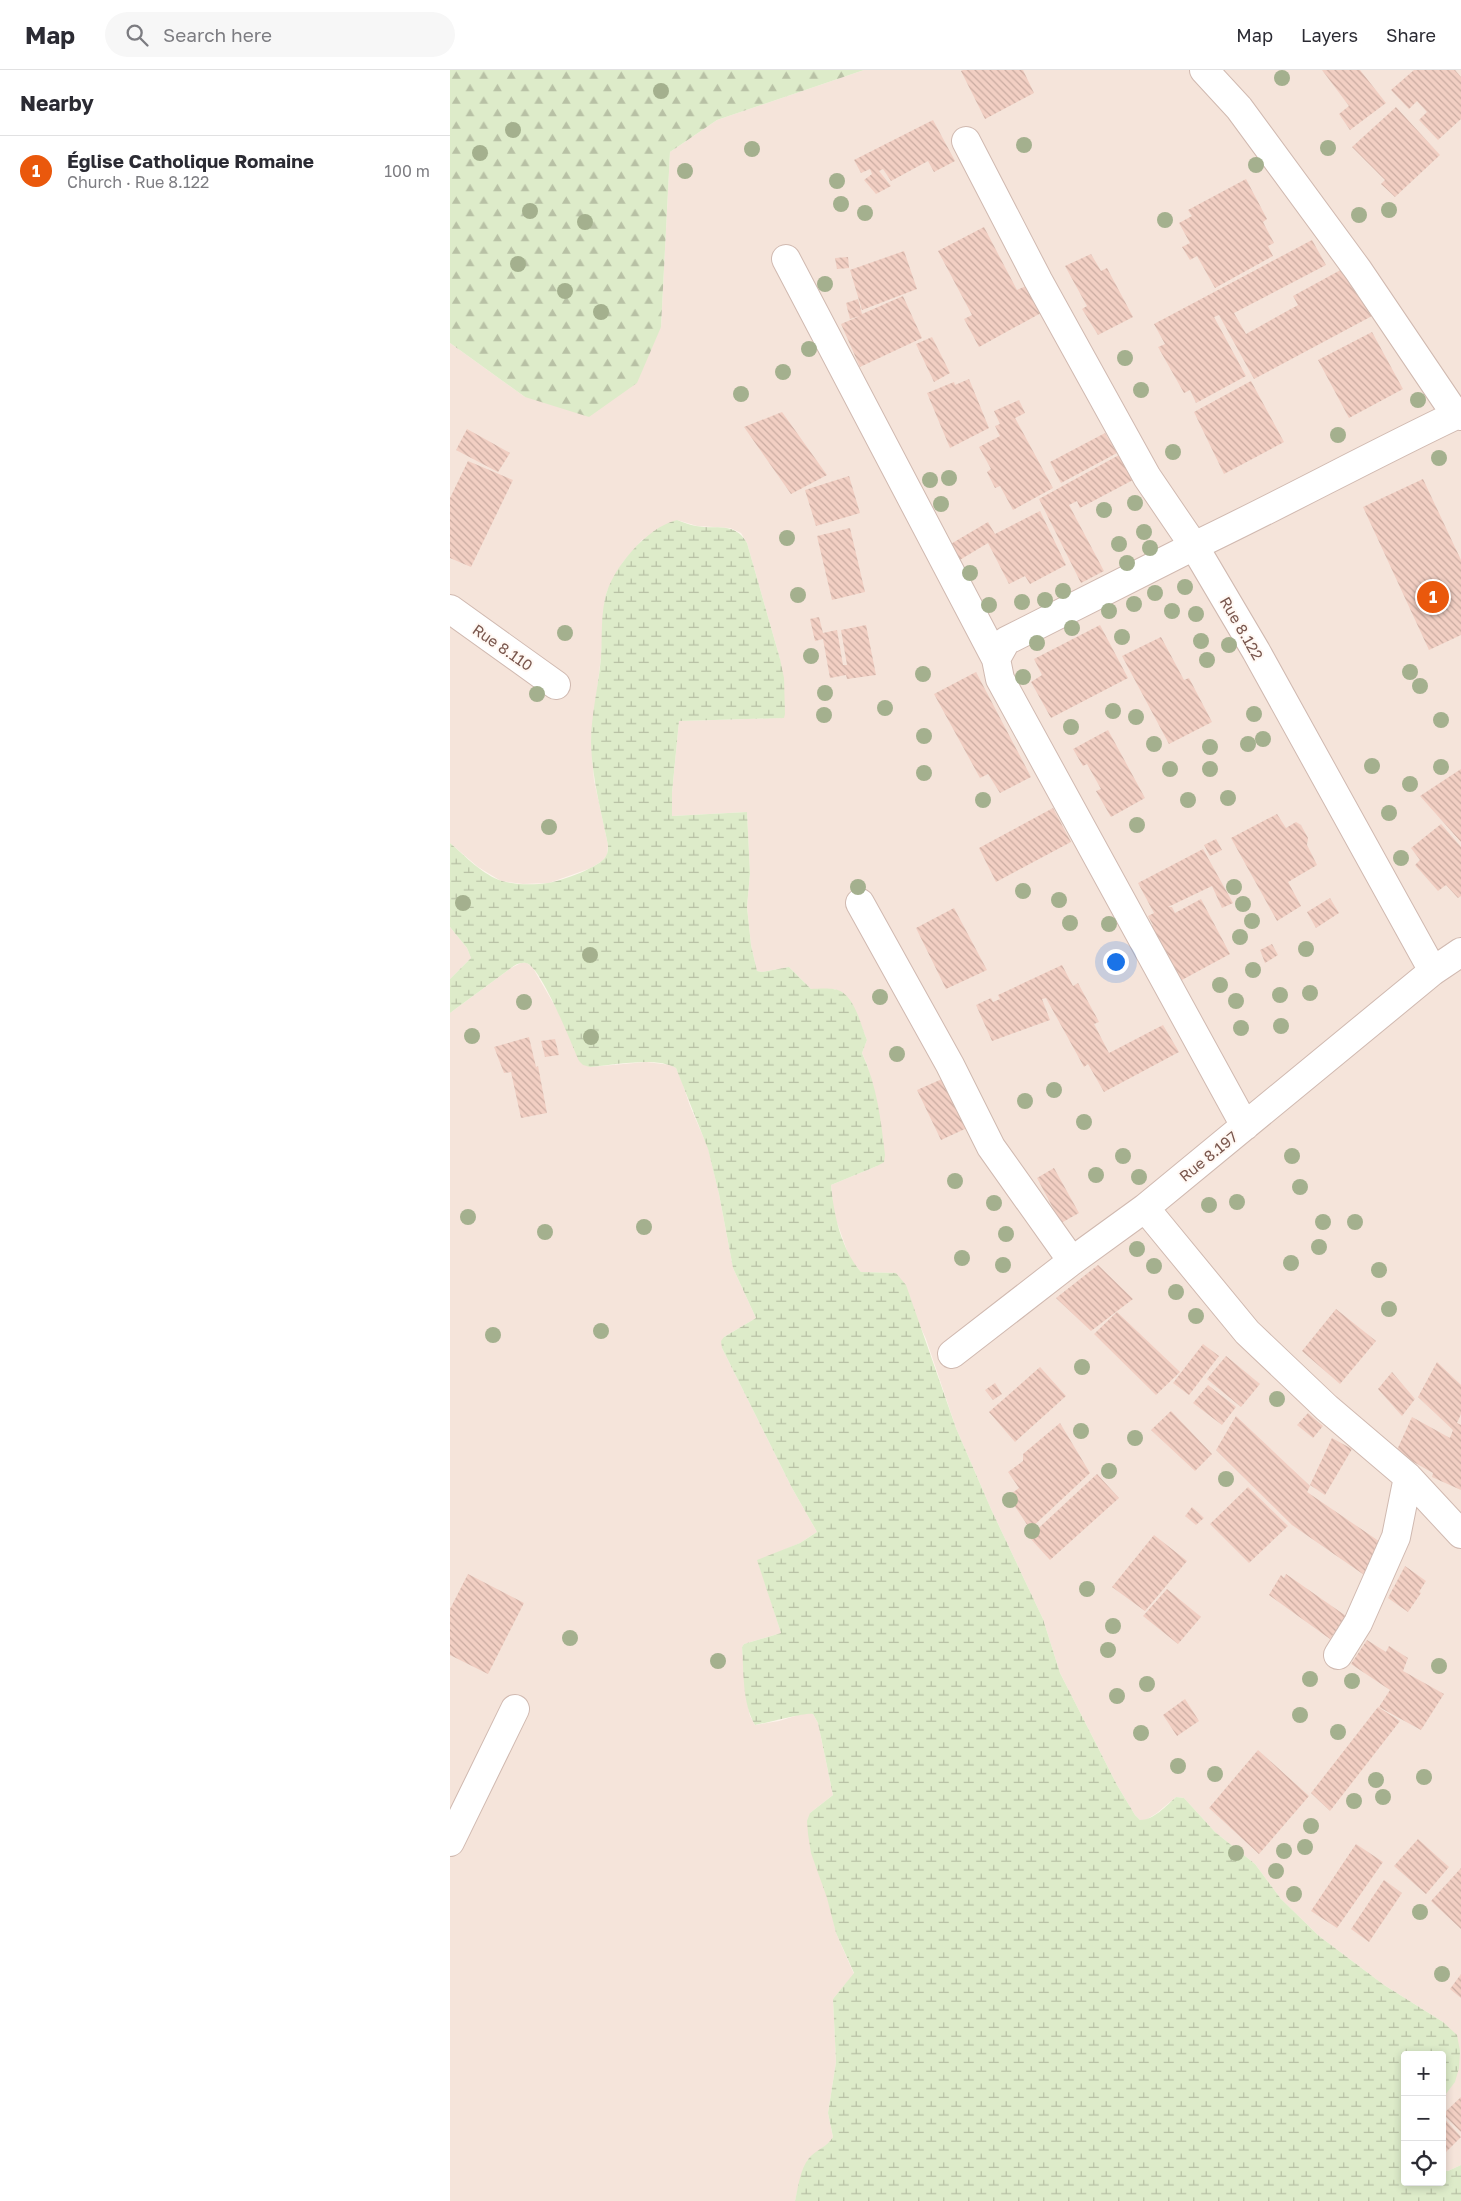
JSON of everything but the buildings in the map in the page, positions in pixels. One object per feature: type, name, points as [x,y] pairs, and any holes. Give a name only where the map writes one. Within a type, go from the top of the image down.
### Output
[{"type":"street","points":[[996,659],[1006,641],[1459,416],[1358,270],[1239,108],[1204,70]]},
{"type":"street","name":"Rue 8.122","points":[[966,141],[1038,280],[1147,477],[1194,546],[1256,651],[1433,971]]},
{"type":"street","points":[[786,259],[996,659],[1000,679],[1245,1126]]},
{"type":"street","name":"Rue 8.110","points":[[450,609],[556,685]]},
{"type":"street","points":[[860,903],[950,1065],[990,1147],[1072,1261]]},
{"type":"street","name":"Rue 8.197","points":[[952,1354],[1072,1261],[1145,1208],[1433,971],[1461,952]]},
{"type":"street","points":[[1145,1208],[1247,1332],[1327,1408],[1408,1477],[1461,1534]]},
{"type":"street","points":[[1338,1655],[1358,1623],[1396,1536],[1408,1477]]},
{"type":"street","points":[[450,1842],[515,1709]]},
{"type":"shaded area","points":[[864,70],[1461,70],[1461,2165],[1448,2171],[1446,2171],[1446,2051],[1444,2051],[1443,2022],[1384,1985],[1319,1936],[1281,1899],[1255,1864],[1215,1832],[1184,1798],[1176,1797],[1146,1820],[1140,1820],[1135,1815],[1117,1785],[1060,1673],[1043,1619],[991,1509],[956,1428],[926,1339],[896,1273],[861,1272],[850,1259],[834,1214],[831,1185],[877,1166],[868,1067],[862,1053],[867,1040],[857,1015],[850,1001],[835,989],[811,989],[789,967],[762,972],[757,971],[751,945],[747,907],[750,873],[747,812],[672,816],[672,793],[679,721],[783,718],[780,659],[747,543],[741,533],[730,528],[697,526],[677,520],[642,540],[623,562],[607,591],[591,741],[594,780],[608,845],[607,855],[602,861],[591,868],[549,883],[523,884],[501,881],[478,867],[450,843],[450,343],[525,397],[661,327],[670,152],[717,120]]},
{"type":"shaded area","points":[[450,927],[467,948],[471,958],[450,979]]},
{"type":"shaded area","points":[[521,963],[527,963],[533,968],[590,1067],[646,1062],[671,1065],[676,1068],[708,1148],[733,1268],[756,1318],[724,1337],[722,1348],[792,1488],[817,1532],[800,1543],[758,1561],[781,1633],[744,1644],[742,1647],[747,1702],[750,1716],[755,1725],[779,1721],[808,1712],[813,1714],[818,1723],[833,1795],[810,1813],[836,1933],[854,1974],[833,1999],[836,2062],[828,2113],[833,2137],[829,2143],[808,2159],[795,2201],[450,2201],[450,1013],[511,968]]},
{"type":"green space","points":[[450,70],[864,70],[717,120],[670,152],[661,327],[637,383],[589,417],[525,397],[450,343]]},
{"type":"green space","points":[[677,520],[696,526],[731,529],[742,536],[747,543],[780,659],[784,678],[784,718],[679,721],[672,793],[672,816],[747,812],[750,873],[747,907],[751,945],[757,971],[762,972],[789,967],[811,989],[831,989],[842,992],[851,1001],[858,1014],[867,1040],[862,1053],[875,1091],[885,1155],[884,1162],[877,1166],[831,1185],[837,1220],[848,1253],[861,1272],[896,1273],[906,1285],[956,1428],[991,1509],[1043,1619],[1060,1673],[1117,1785],[1135,1815],[1140,1820],[1150,1818],[1160,1812],[1176,1797],[1184,1798],[1215,1832],[1255,1864],[1281,1899],[1319,1936],[1384,1985],[1443,2022],[1457,2035],[1460,2051],[1459,2068],[1455,2082],[1446,2094],[1446,2051],[1401,2051],[1401,2186],[1446,2186],[1446,2171],[1461,2165],[1461,2201],[795,2201],[806,2162],[833,2137],[828,2113],[836,2062],[833,1999],[854,1973],[836,1933],[827,1898],[811,1853],[808,1834],[807,1821],[810,1813],[833,1795],[818,1723],[813,1714],[809,1714],[755,1725],[746,1697],[742,1647],[744,1644],[781,1633],[757,1560],[800,1543],[817,1532],[792,1488],[722,1348],[721,1341],[724,1337],[756,1318],[733,1268],[719,1194],[708,1149],[676,1068],[658,1062],[622,1063],[590,1067],[583,1065],[579,1061],[548,991],[540,977],[526,963],[520,963],[513,967],[450,1013],[450,979],[471,958],[467,948],[450,927],[450,843],[474,865],[488,874],[502,881],[519,884],[554,882],[597,865],[607,855],[608,845],[595,782],[591,743],[601,659],[605,599],[615,575],[632,551],[654,531]]},
{"type":"place","name":"Église Catholique Romaine","points":[[1433,597]]}]
